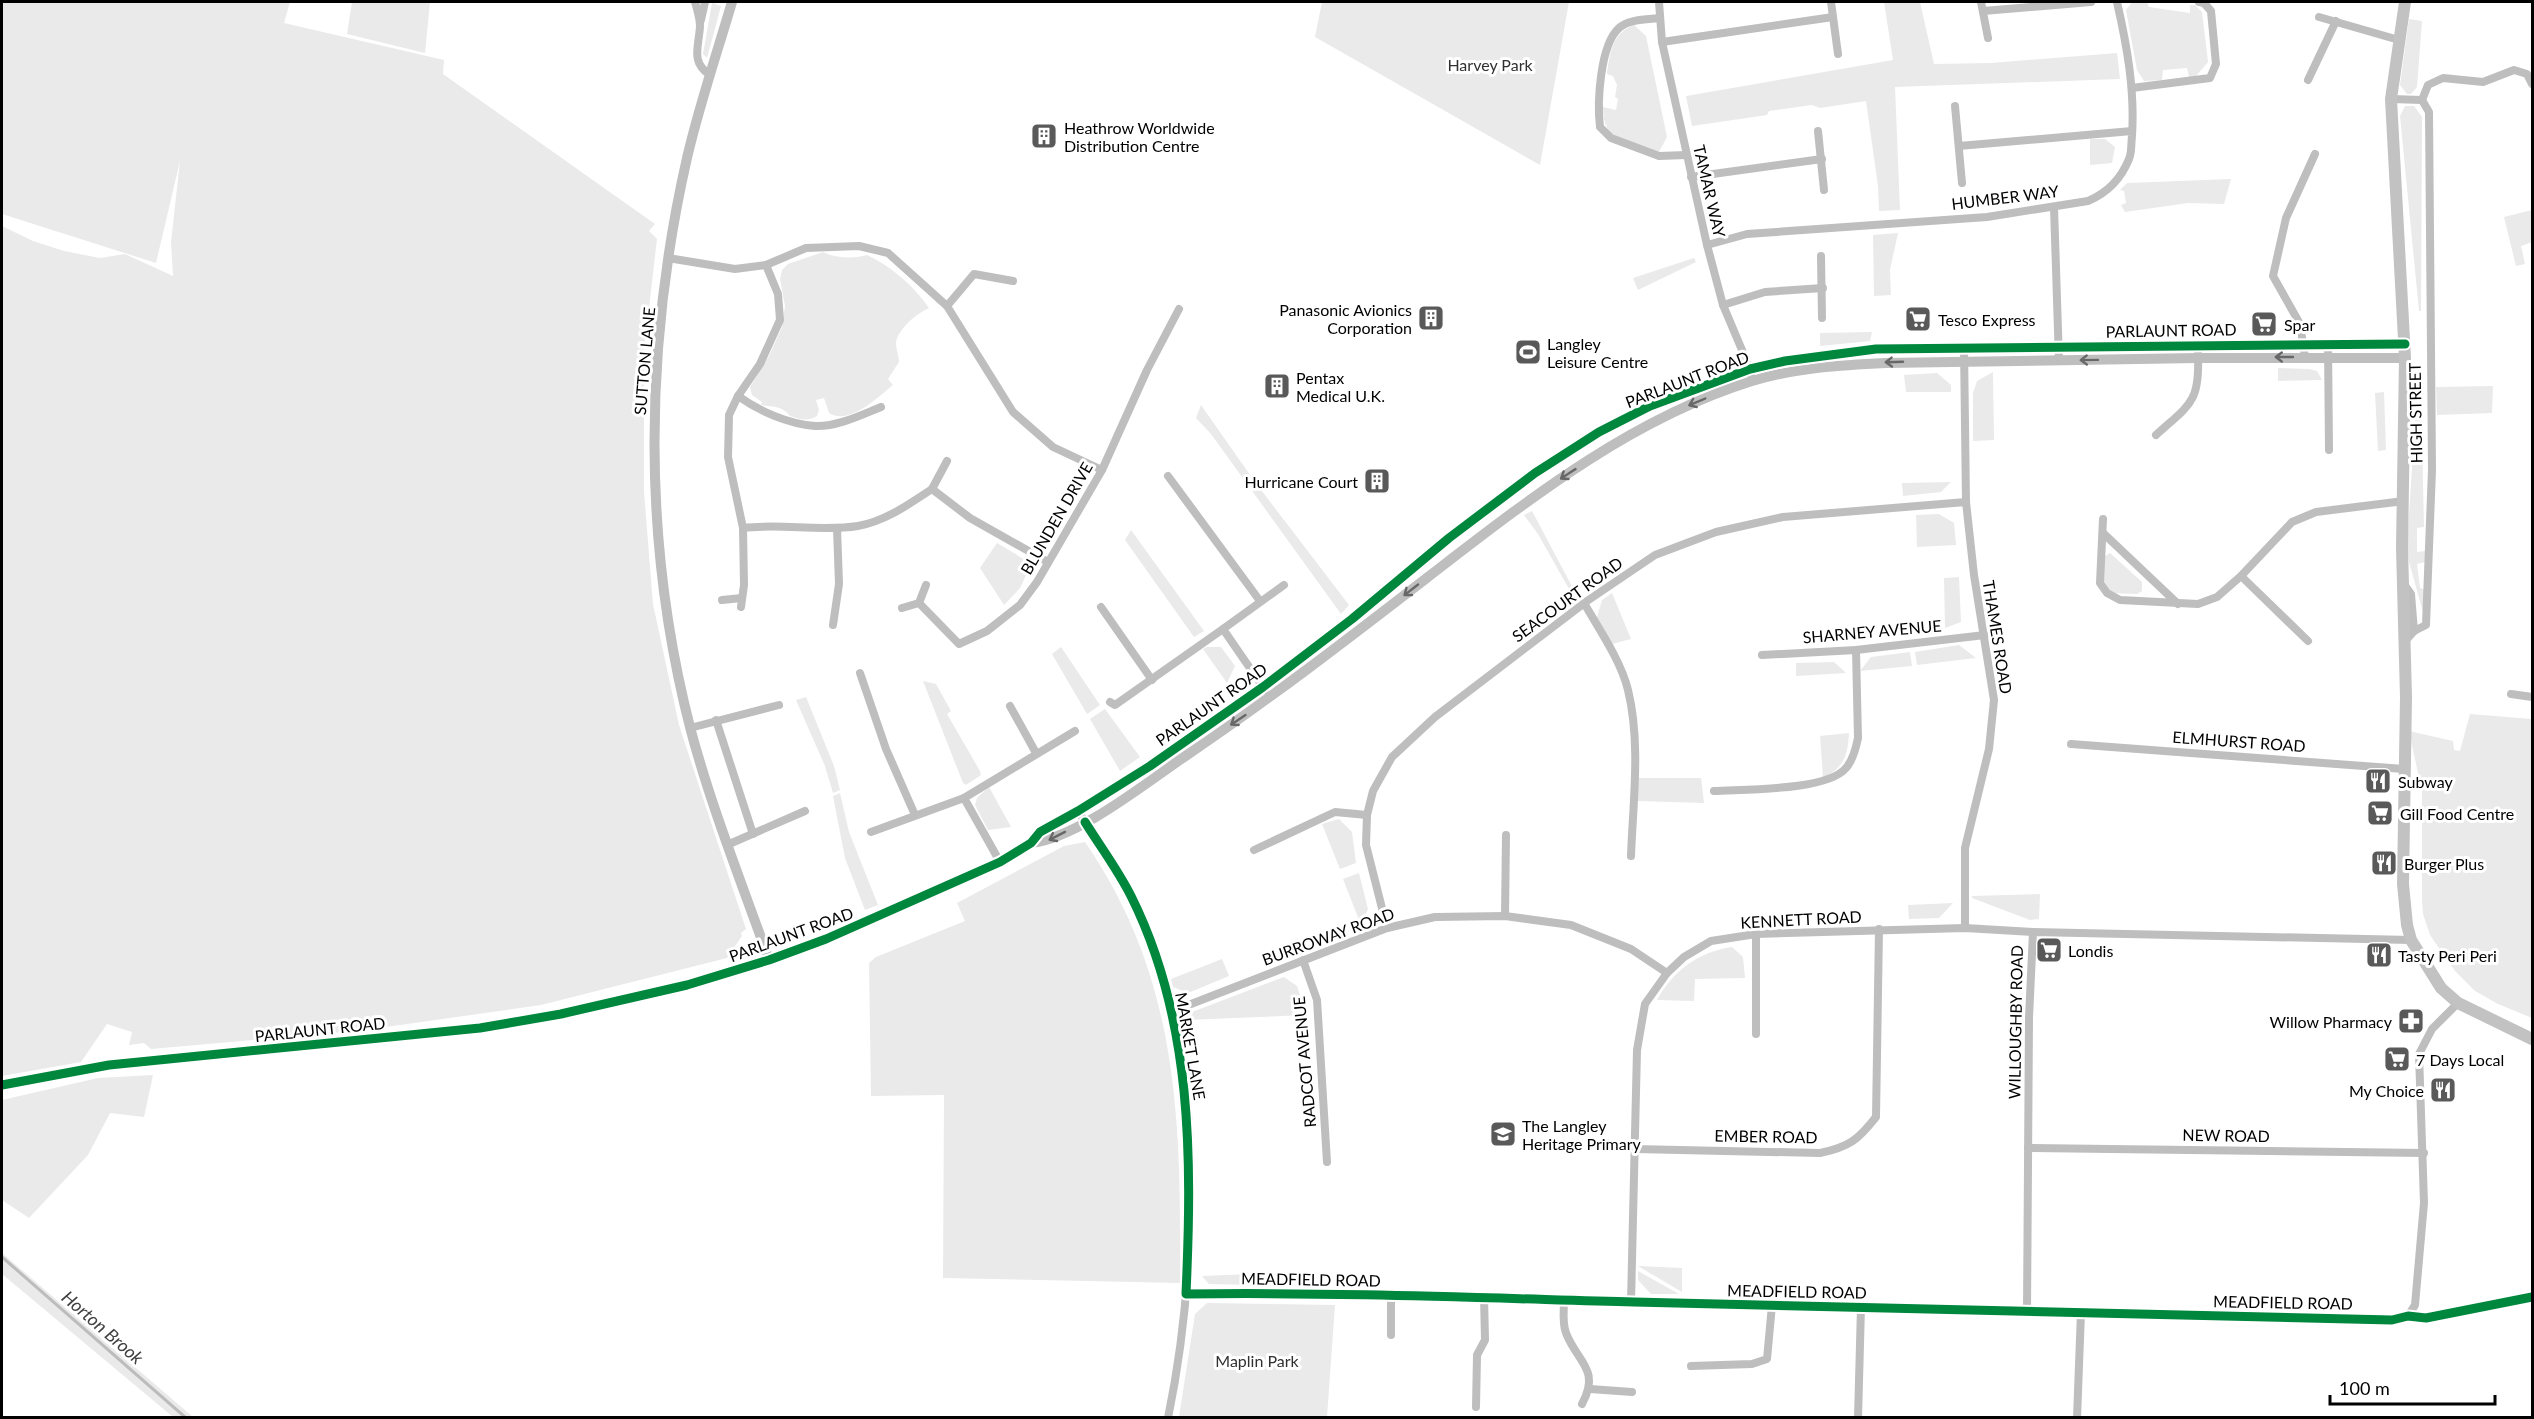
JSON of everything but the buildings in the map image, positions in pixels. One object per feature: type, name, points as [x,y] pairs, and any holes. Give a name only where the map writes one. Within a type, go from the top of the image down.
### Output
[{"type":"main road","name":"HIGH STREET","points":[[2405,2],[2391,99],[2405,344],[2403,584],[2410,636],[2404,769],[2403,884],[2407,925],[2411,940],[2441,988],[2458,1003],[2532,1039]]},
{"type":"main road","name":"HIGH STREET","points":[[2483,1017],[2532,1030]]},
{"type":"street","points":[[695,2],[700,26]]},
{"type":"street","points":[[705,2],[696,44],[697,59],[703,70],[710,75]]},
{"type":"street","name":"SUTTON LANE","points":[[732,2],[687,158],[668,258],[655,368],[653,440],[655,515],[662,581],[674,654],[690,728],[702,772],[769,960]]},
{"type":"street","name":"TAMAR WAY","points":[[1659,2],[1662,42],[1707,245],[1723,305],[1750,369],[1752,381]]},
{"type":"street","points":[[1831,2],[1838,54]]},
{"type":"street","points":[[1988,38],[1982,6],[2091,2]]},
{"type":"street","name":"HUMBER WAY","points":[[1707,245],[1747,234],[1987,217],[2088,201],[2103,194],[2118,179],[2130,157],[2132,131],[2132,88],[2127,46],[2117,2]]},
{"type":"street","points":[[2132,88],[2210,78],[2216,64],[2211,11],[2204,3],[2199,2]]},
{"type":"street","points":[[1662,42],[1833,17]]},
{"type":"street","points":[[2319,17],[2399,40]]},
{"type":"street","points":[[1659,18],[1632,22],[1620,27],[1608,41],[1599,94],[1600,127],[1611,138],[1659,156],[1686,155]]},
{"type":"street","points":[[2308,80],[2336,21]]},
{"type":"street","points":[[2391,99],[2422,100],[2428,84],[2443,78],[2483,82],[2514,70],[2527,74],[2532,84]]},
{"type":"street","name":"HIGH STREET","points":[[2410,636],[2426,625],[2432,470],[2430,121],[2429,111],[2422,100]]},
{"type":"street","points":[[1955,106],[1962,183]]},
{"type":"street","points":[[1818,131],[1824,190]]},
{"type":"street","points":[[1959,146],[2132,131]]},
{"type":"street","points":[[2305,357],[2300,324],[2272,276],[2286,218],[2315,154]]},
{"type":"street","points":[[1691,177],[1822,159]]},
{"type":"street","points":[[2054,207],[2059,361]]},
{"type":"street","points":[[668,258],[735,269],[766,265],[806,248],[859,246],[888,253],[947,306],[1013,412],[1053,447],[1102,470]]},
{"type":"street","points":[[1821,256],[1822,318]]},
{"type":"street","points":[[741,608],[743,528],[728,456],[729,415],[738,396],[760,364],[780,320],[778,294],[766,265]]},
{"type":"street","points":[[947,306],[974,274],[1013,281]]},
{"type":"street","points":[[1723,305],[1765,292],[1823,288]]},
{"type":"street","name":"BLUNDEN DRIVE","points":[[919,603],[959,644],[987,631],[1020,605],[1037,582],[1102,470],[1144,377],[1179,309]]},
{"type":"street","points":[[2328,344],[2329,450]]},
{"type":"street","name":"PARLAUNT ROAD","points":[[2,1085],[109,1065],[480,1029],[635,998],[769,960],[826,939],[1000,862],[1031,843],[1040,832],[1150,766],[1263,687],[1352,620],[1449,538],[1535,473],[1599,432],[1650,406],[1750,369],[1859,350],[1964,347],[2405,344]]},
{"type":"street","points":[[2156,435],[2190,404],[2198,389],[2197,345]]},
{"type":"street","name":"THAMES ROAD","points":[[1964,347],[1966,502],[1974,575],[1994,700],[1989,749],[1965,848],[1965,928]]},
{"type":"street","name":"PARLAUNT ROAD","points":[[1031,843],[1046,842],[1085,822],[1272,697],[1531,498],[1617,443],[1658,420],[1752,381],[1849,364],[1964,360],[2405,358]]},
{"type":"street","points":[[738,396],[755,408],[815,426],[845,420],[882,407]]},
{"type":"street","points":[[743,528],[766,525],[837,528],[860,526],[897,512],[932,489],[947,461]]},
{"type":"street","points":[[1168,476],[1260,601]]},
{"type":"street","points":[[932,489],[970,518],[1048,562]]},
{"type":"street","points":[[2103,519],[2100,583],[2107,593],[2121,600],[2198,604],[2217,597],[2241,576],[2292,522],[2316,512],[2404,501]]},
{"type":"street","name":"SEACOURT ROAD","points":[[1387,928],[1366,845],[1367,815],[1373,791],[1392,757],[1435,717],[1584,603],[1655,555],[1716,532],[1783,517],[1966,502]]},
{"type":"street","points":[[833,625],[839,584],[837,528]]},
{"type":"street","points":[[2103,533],[2178,604]]},
{"type":"street","points":[[2241,576],[2308,640]]},
{"type":"street","points":[[902,608],[919,603],[926,585]]},
{"type":"street","points":[[1110,702],[1115,705],[1284,585]]},
{"type":"street","points":[[722,600],[742,598]]},
{"type":"street","points":[[1584,603],[1608,645],[1628,688],[1635,729],[1632,856]]},
{"type":"street","points":[[1101,608],[1152,680]]},
{"type":"street","name":"PARLAUNT ROAD","points":[[1223,629],[1272,697]]},
{"type":"street","name":"SHARNEY AVENUE","points":[[1762,655],[1856,650],[1985,635]]},
{"type":"street","points":[[1714,790],[1814,784],[1832,779],[1846,768],[1858,738],[1856,650]]},
{"type":"street","points":[[860,673],[886,749],[915,815]]},
{"type":"street","points":[[2511,694],[2532,697]]},
{"type":"street","points":[[690,728],[778,705]]},
{"type":"street","points":[[1010,706],[1036,753]]},
{"type":"street","points":[[716,720],[753,834]]},
{"type":"street","points":[[871,832],[964,798],[1076,731]]},
{"type":"street","name":"ELMHURST ROAD","points":[[2071,744],[2404,769]]},
{"type":"street","points":[[964,798],[1000,862]]},
{"type":"street","points":[[727,845],[805,811]]},
{"type":"street","name":"MARKET LANE","points":[[1078,811],[1130,895],[1154,951],[1173,1011],[1187,1112],[1190,1214],[1186,1294],[1168,1418]]},
{"type":"street","points":[[1254,850],[1335,812],[1367,815]]},
{"type":"street","points":[[1505,916],[1506,835]]},
{"type":"street","name":"BURROWAY ROAD","points":[[1173,1011],[1387,928],[1435,917],[1505,916],[1571,925],[1631,949],[1666,973]]},
{"type":"street","name":"KENNETT ROAD","points":[[1630,1302],[1637,1050],[1645,1004],[1666,973],[1684,957],[1711,941],[1756,934],[1965,928],[2033,932]]},
{"type":"street","name":"EMBER ROAD","points":[[1635,1149],[1820,1153],[1839,1149],[1859,1139],[1876,1117],[1879,929]]},
{"type":"street","name":"WILLOUGHBY ROAD","points":[[2027,1311],[2029,1018],[2033,932],[2411,940]]},
{"type":"street","points":[[1756,934],[1756,1034]]},
{"type":"street","name":"RADCOT AVENUE","points":[[1303,960],[1317,1000],[1327,1162]]},
{"type":"street","points":[[2408,1316],[2415,1305],[2424,1203],[2419,1054],[2432,1029],[2458,1003]]},
{"type":"street","name":"NEW ROAD","points":[[2028,1148],[2424,1153]]},
{"type":"street","name":"MEADFIELD ROAD","points":[[1186,1294],[1484,1296],[1630,1302],[2392,1320],[2408,1316],[2426,1318],[2532,1297]]},
{"type":"street","points":[[1391,1295],[1391,1335]]},
{"type":"street","points":[[1476,1407],[1477,1354],[1485,1340],[1484,1296]]},
{"type":"street","points":[[1564,1300],[1564,1330],[1586,1365],[1590,1389],[1582,1404]]},
{"type":"street","points":[[1691,1366],[1752,1364],[1767,1359],[1772,1305]]},
{"type":"street","points":[[1858,1418],[1861,1307]]},
{"type":"street","points":[[2077,1418],[2081,1312]]},
{"type":"street","points":[[1590,1389],[1632,1392]]},
{"type":"green space","points":[[2,2],[290,2],[284,23],[444,60],[443,74],[655,224],[649,231],[657,239],[644,351],[644,492],[653,604],[679,725],[746,929],[741,933],[742,936],[727,958],[541,1005],[365,1030],[151,1049],[144,1043],[129,1045],[132,1032],[107,1024],[81,1062],[2,1076],[2,226],[33,241],[64,251],[100,258],[125,254],[173,276],[171,242],[180,161],[156,263],[2,214]]},
{"type":"green space","points":[[352,2],[430,2],[425,53],[347,34]]},
{"type":"green space","name":"Harvey Park","points":[[1322,2],[1569,2],[1540,165],[1315,37]]},
{"type":"green space","points":[[1884,2],[1920,2],[1934,64],[1991,63],[2117,53],[2120,79],[1895,87],[1900,210],[1879,211],[1878,186],[1866,101],[1820,108],[1812,105],[1769,111],[1767,115],[1692,126],[1686,96],[1893,60]]},
{"type":"green space","points":[[2132,2],[2147,2],[2149,7],[2190,13],[2190,5],[2195,5],[2202,12],[2208,62],[2195,77],[2189,77],[2187,68],[2163,70],[2162,80],[2144,81],[2137,70],[2126,10]]},
{"type":"green space","points":[[712,3],[721,6],[707,58],[703,54]]},
{"type":"green space","points":[[2409,19],[2422,21],[2417,87],[2411,94],[2407,94],[2400,85]]},
{"type":"green space","points":[[1634,25],[1646,36],[1667,137],[1659,152],[1620,141],[1613,136],[1604,120],[1603,107],[1616,110],[1618,99],[1615,97],[1617,85],[1613,76],[1607,74],[1611,51],[1621,33]]},
{"type":"green space","points":[[2405,106],[2414,106],[2422,117],[2421,311],[2419,311],[2400,116]]},
{"type":"green space","points":[[2090,139],[2105,139],[2115,147],[2112,163],[2090,165]]},
{"type":"green space","points":[[2231,179],[2224,204],[2188,203],[2125,212],[2121,205],[2126,203],[2124,191],[2120,190],[2127,183]]},
{"type":"green space","points":[[2532,210],[2532,242],[2521,246],[2525,264],[2516,266],[2504,217]]},
{"type":"green space","points":[[1898,233],[1890,270],[1891,295],[1874,296],[1873,235]]},
{"type":"green space","points":[[823,252],[844,257],[867,255],[901,277],[929,308],[910,320],[897,338],[899,362],[888,379],[893,385],[864,408],[846,416],[829,413],[824,398],[816,400],[819,410],[817,416],[804,419],[790,416],[780,408],[761,405],[762,402],[752,395],[750,387],[769,356],[782,327],[785,306],[780,279],[782,270],[788,264]]},
{"type":"green space","points":[[1694,258],[1696,262],[1638,290],[1633,278]]},
{"type":"green space","points":[[1872,332],[1870,341],[1820,346],[1820,333]]},
{"type":"green space","points":[[2278,368],[2317,371],[2322,380],[2278,381]]},
{"type":"green space","points":[[1993,372],[1994,440],[1973,441],[1973,393],[1977,381]]},
{"type":"green space","points":[[1937,373],[1951,385],[1951,392],[1906,392],[1904,375]]},
{"type":"green space","points":[[2493,386],[2492,413],[2437,415],[2436,387]]},
{"type":"green space","points":[[2417,391],[2421,393],[2424,527],[2417,528],[2417,552],[2425,551],[2425,562],[2417,564],[2420,588],[2426,590],[2423,612],[2409,562],[2407,545]]},
{"type":"green space","points":[[2384,392],[2386,450],[2378,451],[2375,393]]},
{"type":"green space","points":[[1201,405],[1255,482],[1349,605],[1341,614],[1211,434],[1196,418]]},
{"type":"green space","points":[[1951,482],[1941,492],[1903,496],[1902,483]]},
{"type":"green space","points":[[1532,511],[1576,594],[1573,596],[1538,534],[1524,515]]},
{"type":"green space","points":[[1939,514],[1954,523],[1956,545],[1917,547],[1916,515]]},
{"type":"green space","points":[[1131,530],[1204,631],[1194,637],[1125,540]]},
{"type":"green space","points":[[997,543],[1027,561],[1030,567],[1020,588],[1004,605],[980,568]]},
{"type":"green space","points":[[2110,553],[2142,582],[2142,591],[2137,594],[2110,593],[2103,579],[2104,557]]},
{"type":"green space","points":[[1959,577],[1961,622],[1945,628],[1944,578]]},
{"type":"green space","points":[[1612,593],[1631,639],[1612,644],[1597,617],[1602,600]]},
{"type":"green space","points":[[1959,645],[1976,658],[1917,665],[1915,652]]},
{"type":"green space","points":[[1061,647],[1100,705],[1087,714],[1052,654]]},
{"type":"green space","points":[[1221,647],[1235,666],[1227,683],[1203,649]]},
{"type":"green space","points":[[1910,652],[1912,666],[1860,671],[1871,657]]},
{"type":"green space","points":[[1834,662],[1846,673],[1796,676],[1796,663]]},
{"type":"green space","points":[[923,681],[936,684],[951,711],[947,714],[980,771],[981,775],[966,785],[963,783]]},
{"type":"green space","points":[[806,697],[834,766],[840,790],[833,793],[825,766],[796,700]]},
{"type":"green space","points":[[1105,709],[1140,757],[1120,771],[1090,719]]},
{"type":"green space","points":[[2470,714],[2532,719],[2532,1018],[2498,1004],[2475,991],[2455,971],[2430,935],[2423,914],[2422,792],[2409,731],[2453,741],[2454,750],[2460,751]]},
{"type":"green space","points":[[1849,733],[1844,760],[1836,770],[1823,777],[1820,736]]},
{"type":"green space","points":[[1637,778],[1701,778],[1704,803],[1638,801]]},
{"type":"green space","points":[[989,787],[1011,827],[988,830],[975,805],[977,798]]},
{"type":"green space","points":[[840,793],[849,832],[878,905],[865,910],[845,858],[833,796]]},
{"type":"green space","points":[[1339,819],[1352,832],[1356,863],[1340,869],[1322,824]]},
{"type":"green space","points":[[1085,842],[1116,894],[1140,946],[1157,1000],[1169,1054],[1179,1166],[1180,1283],[943,1278],[944,1095],[871,1096],[869,963],[876,957],[965,921],[957,903],[1064,846]]},
{"type":"green space","points":[[1359,873],[1368,909],[1361,925],[1343,879]]},
{"type":"green space","points":[[2040,894],[2039,919],[2030,920],[1972,898],[1972,896]]},
{"type":"green space","points":[[1953,903],[1939,918],[1909,919],[1908,905]]},
{"type":"green space","points":[[1732,947],[1743,957],[1745,978],[1695,979],[1694,1001],[1657,1000],[1671,980],[1688,964],[1708,953]]},
{"type":"green space","points":[[1222,959],[1229,976],[1188,993],[1173,987],[1171,979]]},
{"type":"green space","points":[[1284,977],[1297,986],[1306,1015],[1186,1020],[1192,1012]]},
{"type":"green space","points":[[153,1075],[144,1117],[110,1113],[88,1155],[29,1218],[2,1200],[2,1100],[98,1078]]},
{"type":"green space","points":[[2,1253],[193,1417],[173,1417],[2,1274]]},
{"type":"green space","points":[[1638,1266],[1682,1268],[1682,1292]]},
{"type":"green space","points":[[1638,1271],[1679,1294],[1651,1294],[1638,1280]]},
{"type":"green space","points":[[1252,1274],[1253,1285],[1209,1284],[1202,1276]]},
{"type":"green space","name":"Maplin Park","points":[[1207,1303],[1335,1305],[1327,1417],[1179,1417],[1195,1314]]},
{"type":"waterway","name":"Horton Brook","points":[[2,1257],[186,1418]]},
{"type":"cycle path","points":[[2,1085],[109,1065],[480,1028],[561,1014],[687,985],[769,960],[826,939],[1000,862],[1031,843],[1040,832],[1150,766],[1263,687],[1352,619],[1449,538],[1535,473],[1599,432],[1650,406],[1750,369],[1785,361],[1876,349],[2405,344]]},
{"type":"cycle path","points":[[1085,822],[1131,896],[1151,943],[1167,992],[1177,1041],[1188,1141],[1186,1294],[1410,1296],[2392,1320],[2408,1316],[2426,1318],[2532,1297]]},
{"type":"place","name":"Heathrow Worldwide Distribution Centre","points":[[1044,136]]},
{"type":"place","name":"Panasonic Avionics Corporation","points":[[1431,318]]},
{"type":"place","name":"Tesco Express","points":[[1918,319]]},
{"type":"place","name":"Spar","points":[[2264,324]]},
{"type":"place","name":"Langley Leisure Centre","points":[[1528,352]]},
{"type":"place","name":"Pentax Medical U.K.","points":[[1277,386]]},
{"type":"place","name":"Hurricane Court","points":[[1377,481]]},
{"type":"place","name":"Subway","points":[[2378,781]]},
{"type":"place","name":"Gill Food Centre","points":[[2380,813]]},
{"type":"place","name":"Burger Plus","points":[[2384,863]]},
{"type":"place","name":"Londis","points":[[2049,950]]},
{"type":"place","name":"Tasty Peri Peri","points":[[2379,955]]},
{"type":"place","name":"Willow Pharmacy","points":[[2411,1021]]},
{"type":"place","name":"7 Days Local","points":[[2397,1059]]},
{"type":"place","name":"My Choice","points":[[2443,1090]]},
{"type":"place","name":"The Langley Heritage Primary","points":[[1503,1134]]}]
